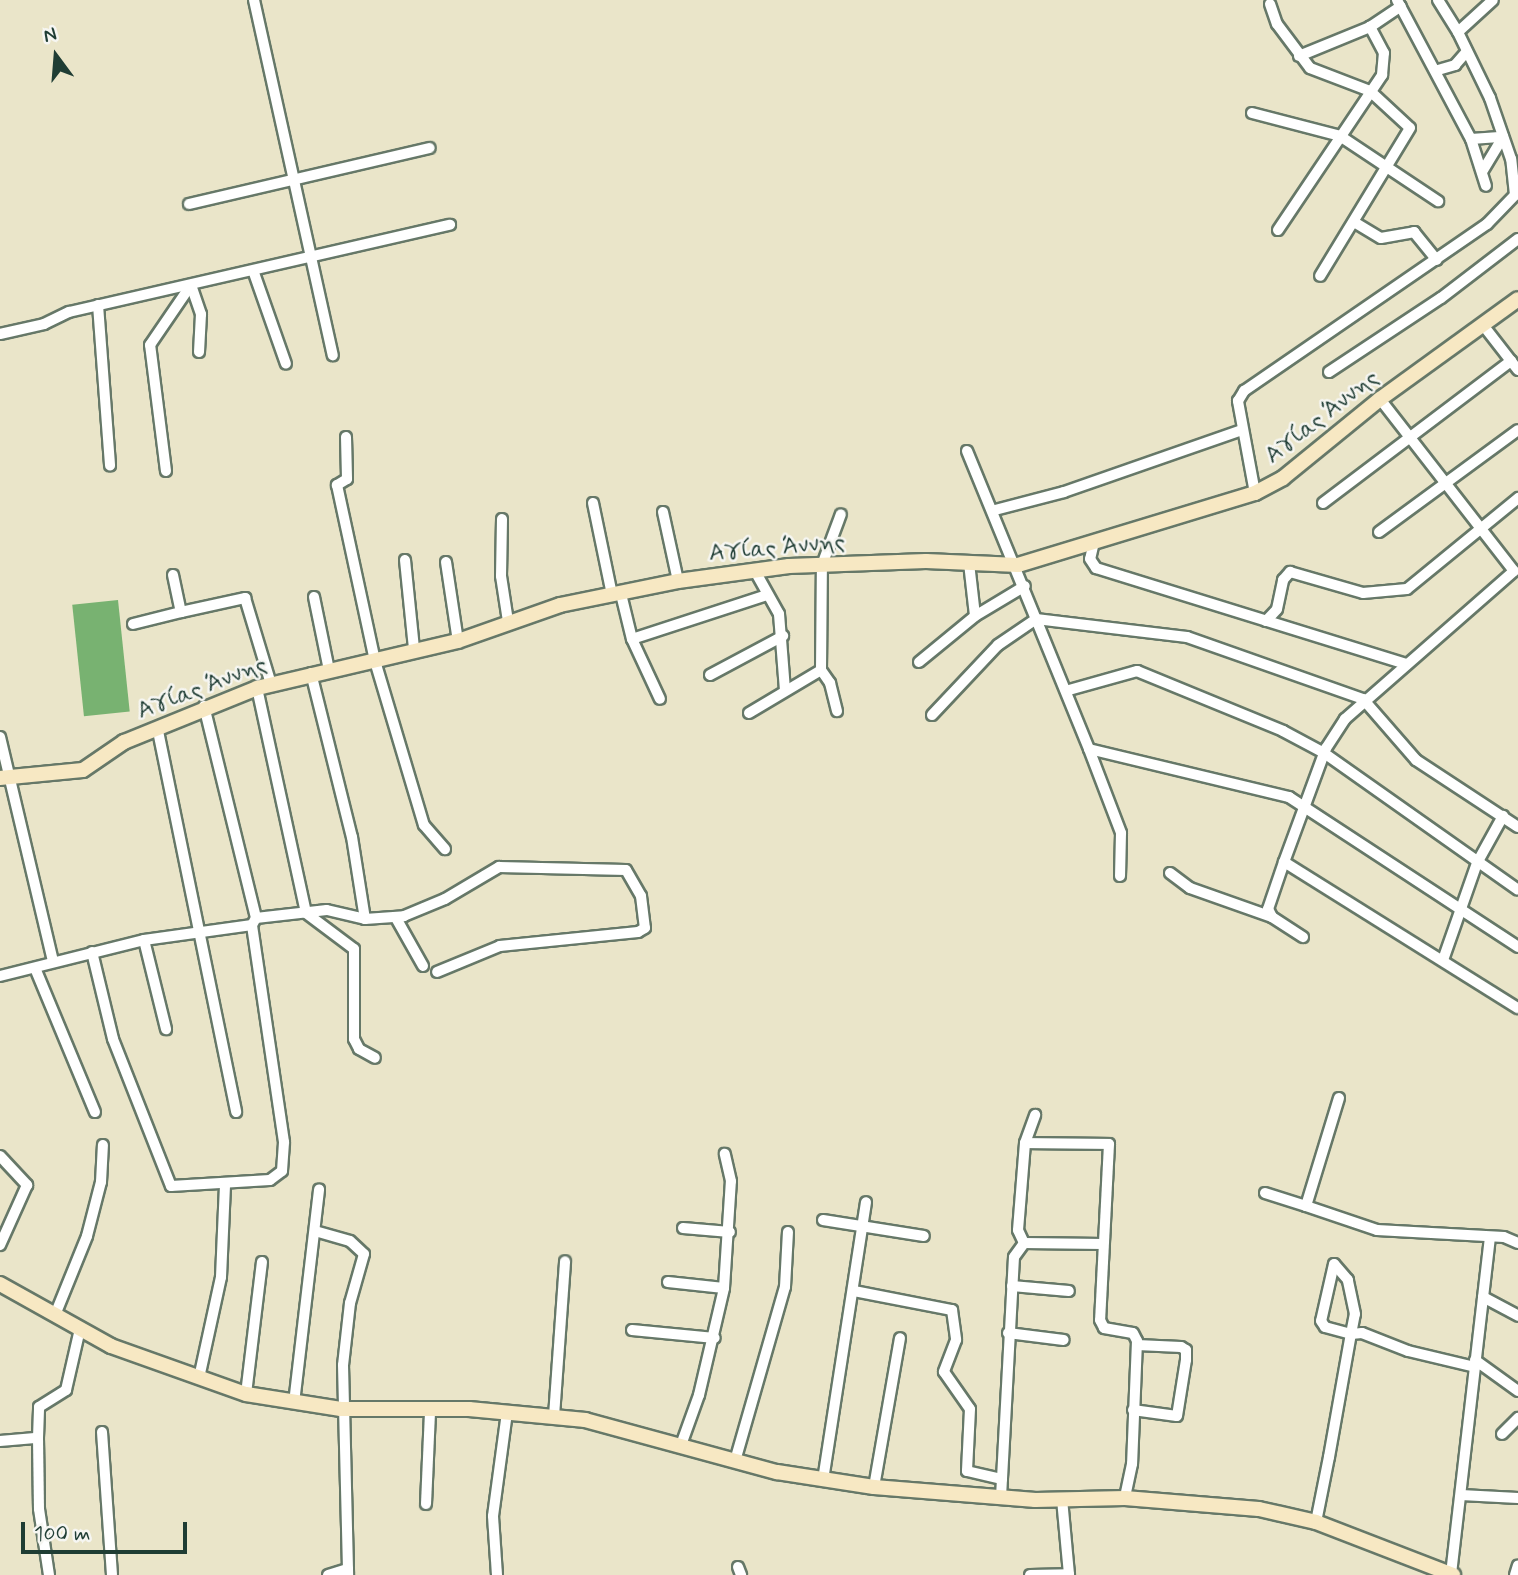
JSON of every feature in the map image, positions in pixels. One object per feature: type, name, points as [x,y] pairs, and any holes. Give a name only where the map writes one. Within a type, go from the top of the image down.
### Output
[{"type":"street","points":[[254,0],[333,355]]},
{"type":"street","points":[[1438,0],[1458,32],[1503,137],[1516,171],[1515,195],[1518,207]]},
{"type":"street","points":[[1458,32],[1493,0]]},
{"type":"street","points":[[1299,56],[1370,27],[1399,3],[1438,70],[1471,139],[1486,186]]},
{"type":"street","points":[[1270,5],[1277,24],[1299,56],[1321,74],[1370,91],[1410,128],[1320,276]]},
{"type":"street","points":[[1278,230],[1382,75],[1385,60],[1370,27]]},
{"type":"street","points":[[1438,70],[1455,65],[1467,51]]},
{"type":"street","points":[[1252,113],[1339,136],[1438,201]]},
{"type":"street","points":[[1471,139],[1503,137]]},
{"type":"street","points":[[1482,172],[1503,137]]},
{"type":"street","points":[[189,204],[430,148]]},
{"type":"street","points":[[1255,493],[1238,401],[1244,390],[1437,260],[1487,224],[1515,195]]},
{"type":"street","points":[[1354,222],[1381,238],[1414,232],[1437,260]]},
{"type":"street","points":[[0,334],[98,305],[254,273],[311,255],[450,225]]},
{"type":"street","points":[[1329,372],[1441,298],[1518,239]]},
{"type":"street","points":[[254,273],[286,363]]},
{"type":"street","points":[[191,285],[201,314],[200,352]]},
{"type":"street","points":[[166,471],[150,345],[191,285]]},
{"type":"street","name":"Αγίας Άννης","points":[[4,777],[83,770],[124,743],[158,731],[204,706],[264,686],[312,673],[375,661],[414,649],[458,641],[508,621],[617,594],[678,581],[755,570],[822,565],[1018,565],[1255,493],[1283,478],[1380,399],[1518,299]]},
{"type":"street","points":[[98,305],[110,466]]},
{"type":"street","points":[[1483,325],[1518,370]]},
{"type":"street","points":[[1323,503],[1511,360]]},
{"type":"street","points":[[1272,917],[1268,902],[1324,753],[1363,699],[1516,569],[1482,530],[1380,399]]},
{"type":"street","points":[[995,510],[1064,492],[1242,430]]},
{"type":"street","points":[[1379,532],[1444,481],[1518,430]]},
{"type":"street","points":[[346,437],[348,478],[337,485],[375,661],[424,825],[445,849]]},
{"type":"street","points":[[967,451],[995,510],[1037,619],[1069,690],[1121,833],[1119,876]]},
{"type":"street","points":[[1266,621],[1277,609],[1283,580],[1290,572],[1363,593],[1392,594],[1407,589],[1518,498]]},
{"type":"street","points":[[593,503],[632,639],[660,699]]},
{"type":"street","points":[[663,512],[678,581]]},
{"type":"street","points":[[837,711],[821,670],[822,565],[841,514]]},
{"type":"street","points":[[502,519],[501,576],[508,621]]},
{"type":"street","points":[[1094,542],[1090,559],[1096,568],[1406,664]]},
{"type":"street","points":[[405,561],[414,649]]},
{"type":"street","points":[[446,562],[458,641]]},
{"type":"street","points":[[969,563],[975,616]]},
{"type":"street","points":[[755,570],[779,614],[783,636],[785,690]]},
{"type":"street","points":[[173,575],[181,612]]},
{"type":"street","points":[[919,662],[975,616],[1025,586]]},
{"type":"street","points":[[632,639],[767,595]]},
{"type":"street","points":[[314,597],[329,670]]},
{"type":"street","points":[[133,624],[246,598],[306,913],[328,933],[354,949],[354,1039],[375,1058]]},
{"type":"street","points":[[932,715],[998,645],[1037,619],[1187,637],[1363,699],[1416,760],[1518,827]]},
{"type":"street","points":[[710,675],[783,636]]},
{"type":"street","points":[[750,713],[821,670]]},
{"type":"street","points":[[1069,690],[1138,671],[1324,753],[1518,890]]},
{"type":"street","points":[[312,673],[352,837],[365,919]]},
{"type":"street","points":[[92,952],[122,1068],[171,1186],[270,1180],[282,1171],[284,1159],[254,922],[204,706]]},
{"type":"street","points":[[158,731],[236,1112]]},
{"type":"street","points":[[0,737],[4,777],[53,961]]},
{"type":"street","points":[[1089,749],[1268,790],[1304,806],[1319,820],[1518,947]]},
{"type":"street","points":[[1443,960],[1477,863],[1503,817]]},
{"type":"street","points":[[1284,862],[1518,1008]]},
{"type":"street","points":[[0,976],[144,940],[306,913],[327,910],[365,919],[396,918],[445,900],[499,866],[626,870],[641,896],[645,928],[638,932],[500,946],[437,972]]},
{"type":"street","points":[[1170,873],[1190,888],[1272,917],[1303,937]]},
{"type":"street","points":[[396,918],[423,966]]},
{"type":"street","points":[[144,940],[166,1030]]},
{"type":"street","points":[[35,968],[95,1112]]},
{"type":"street","points":[[1306,1206],[1339,1098]]},
{"type":"street","points":[[1024,1243],[1018,1230],[1025,1143],[1035,1115]]},
{"type":"street","points":[[1025,1143],[1109,1144],[1100,1320],[1104,1328],[1133,1333],[1137,1345],[1125,1498]]},
{"type":"street","points":[[55,1315],[88,1236],[101,1182],[103,1145]]},
{"type":"street","points":[[681,1445],[715,1338],[724,1288],[730,1231],[731,1181],[725,1154]]},
{"type":"street","points":[[0,1156],[27,1185],[0,1245]]},
{"type":"street","points":[[199,1378],[220,1277],[225,1184]]},
{"type":"street","points":[[294,1403],[319,1189]]},
{"type":"street","points":[[1265,1193],[1377,1230],[1490,1237],[1518,1242]]},
{"type":"street","points":[[822,1480],[866,1202]]},
{"type":"street","points":[[822,1220],[924,1236]]},
{"type":"street","points":[[683,1228],[730,1231]]},
{"type":"street","points":[[315,1231],[350,1241],[363,1254],[346,1332],[341,1409],[348,1572],[328,1575]]},
{"type":"street","points":[[735,1461],[785,1287],[788,1233]]},
{"type":"street","points":[[0,1284],[111,1346],[246,1394],[341,1409],[430,1412],[468,1409],[554,1416],[681,1445],[735,1461],[822,1480],[874,1487],[1001,1497],[1125,1498],[1259,1509],[1316,1522],[1421,1569],[1452,1574],[1490,1237]]},
{"type":"street","points":[[1024,1243],[1103,1244]]},
{"type":"street","points":[[1001,1497],[1014,1257],[1024,1243]]},
{"type":"street","points":[[554,1416],[565,1261]]},
{"type":"street","points":[[246,1394],[262,1262]]},
{"type":"street","points":[[1316,1522],[1351,1334],[1355,1306],[1342,1269],[1334,1264],[1321,1321],[1325,1327],[1351,1334],[1372,1336],[1408,1351],[1475,1364],[1518,1391]]},
{"type":"street","points":[[668,1282],[724,1288]]},
{"type":"street","points":[[1012,1286],[1069,1291]]},
{"type":"street","points":[[853,1291],[952,1311],[956,1340],[944,1373],[970,1409],[965,1465],[970,1474],[983,1472],[1002,1479]]},
{"type":"street","points":[[1483,1297],[1518,1316]]},
{"type":"street","points":[[49,1575],[39,1509],[39,1408],[66,1390],[80,1329]]},
{"type":"street","points":[[632,1330],[715,1338]]},
{"type":"street","points":[[1008,1333],[1064,1340]]},
{"type":"street","points":[[874,1487],[900,1338]]},
{"type":"street","points":[[1133,1410],[1177,1416],[1186,1360],[1186,1350],[1181,1347],[1137,1345]]},
{"type":"street","points":[[426,1504],[430,1412]]},
{"type":"street","points":[[497,1575],[493,1516],[507,1413]]},
{"type":"street","points":[[1502,1434],[1518,1418]]},
{"type":"street","points":[[102,1432],[112,1575]]},
{"type":"street","points":[[0,1441],[38,1438]]},
{"type":"street","points":[[1461,1495],[1518,1498]]},
{"type":"street","points":[[1030,1575],[1069,1574],[1062,1499]]},
{"type":"street","points":[[1515,1575],[1518,1565]]},
{"type":"green space","points":[[118,600],[130,711],[84,716],[72,605]]}]
